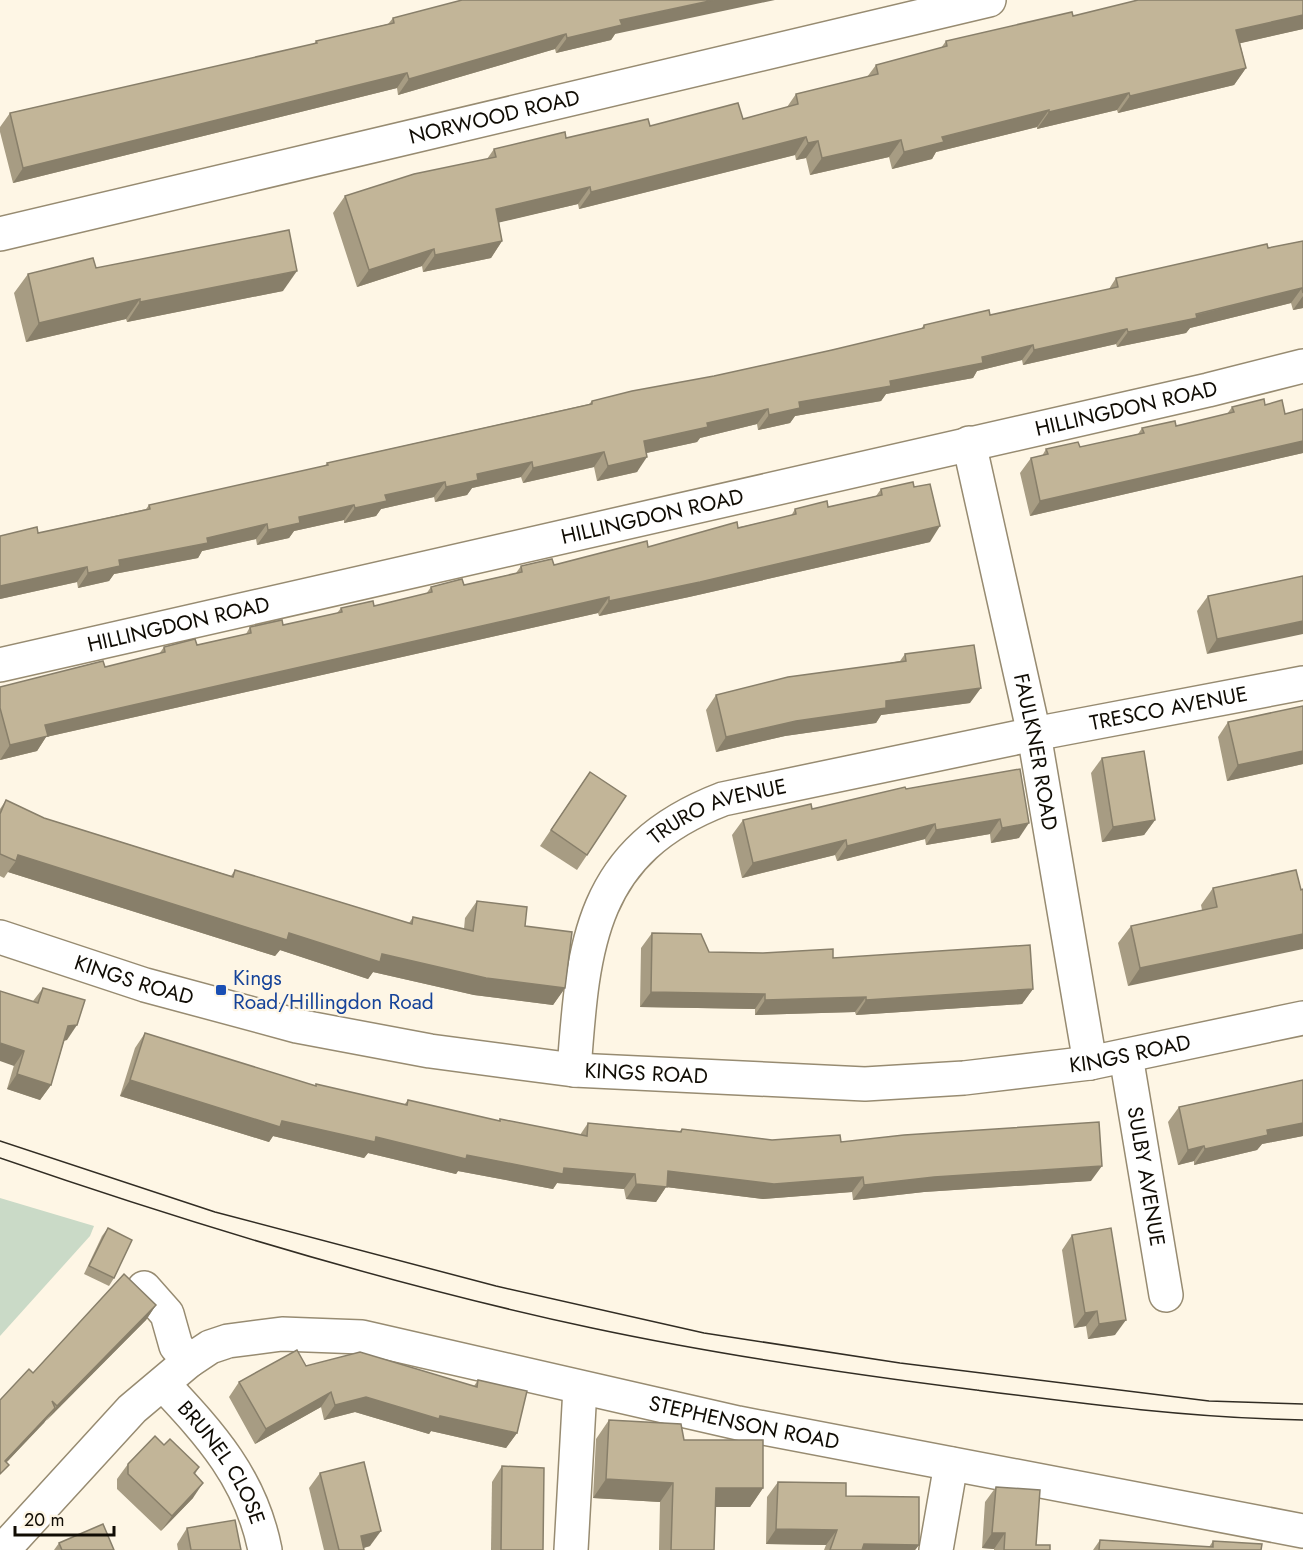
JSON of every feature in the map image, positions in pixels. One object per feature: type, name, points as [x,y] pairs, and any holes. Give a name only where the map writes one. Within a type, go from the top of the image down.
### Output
[{"type":"street","name":"NORWOOD ROAD","points":[[0,234],[989,0]]},
{"type":"street","name":"HILLINGDON ROAD","points":[[0,665],[1208,390],[1303,366]]},
{"type":"street","name":"FAULKNER ROAD","points":[[969,443],[1034,734],[1090,1063]]},
{"type":"street","name":"TRESCO AVENUE","points":[[1034,734],[1303,683]]},
{"type":"street","name":"TRURO AVENUE","points":[[574,1070],[582,981],[592,934],[608,891],[634,854],[660,831],[689,812],[723,799],[1034,734]]},
{"type":"street","name":"KINGS ROAD","points":[[0,937],[145,985],[297,1026],[430,1051],[574,1070],[865,1084],[964,1078],[1090,1063],[1303,1018]]},
{"type":"street","name":"SULBY AVENUE","points":[[1126,1056],[1166,1296]]},
{"type":"street","points":[[144,1288],[167,1314],[176,1346],[189,1361]]},
{"type":"street","name":"STEPHENSON ROAD","points":[[3,1550],[132,1410],[189,1361],[210,1347],[228,1341],[282,1334],[362,1337],[738,1423],[951,1464],[1300,1537]]},
{"type":"street","name":"BRUNEL CLOSE","points":[[163,1384],[210,1434],[251,1499],[265,1550]]},
{"type":"street","points":[[571,1550],[580,1388]]},
{"type":"street","points":[[936,1550],[951,1464]]},
{"type":"green space","points":[[0,1198],[94,1226],[90,1236],[0,1336]]},
{"type":"building","points":[[462,0],[714,0],[620,20],[622,25],[567,38],[566,34],[409,79],[407,73],[23,168],[10,113],[317,43],[316,41],[394,23],[393,18]]},
{"type":"building","points":[[1138,0],[1303,0],[1303,15],[1236,30],[1246,68],[1130,96],[1129,93],[1049,112],[1049,110],[942,137],[944,142],[904,152],[901,140],[822,158],[818,141],[808,143],[806,137],[591,192],[590,187],[496,209],[502,241],[435,255],[434,249],[369,270],[345,196],[414,174],[496,157],[494,149],[565,132],[566,138],[648,119],[650,126],[738,103],[743,119],[798,104],[796,94],[878,74],[876,65],[947,46],[946,41],[1072,12],[1073,16]]},
{"type":"building","points":[[289,230],[297,271],[140,302],[140,299],[39,323],[28,274],[93,258],[96,268]]},
{"type":"building","points":[[1303,241],[1303,293],[1302,288],[1196,314],[1197,318],[1128,332],[1127,329],[1034,350],[1033,345],[982,357],[983,363],[890,381],[891,386],[799,402],[800,408],[769,415],[768,409],[707,423],[708,427],[644,441],[647,457],[608,466],[604,452],[533,468],[532,462],[477,474],[478,480],[446,487],[445,482],[385,495],[387,501],[355,508],[354,505],[299,517],[300,523],[268,530],[267,524],[207,538],[208,543],[119,560],[120,566],[88,573],[87,567],[0,586],[0,536],[37,527],[38,533],[150,509],[149,505],[592,404],[592,401],[632,391],[832,350],[989,310],[990,315],[1118,287],[1116,278],[1267,244],[1268,248]]},
{"type":"building","points":[[1264,399],[1265,405],[1282,400],[1285,414],[1303,409],[1303,441],[1040,501],[1031,458],[1048,454],[1046,449],[1078,442],[1080,447],[1144,433],[1142,428],[1175,421],[1176,426],[1234,412],[1232,407]]},
{"type":"building","points":[[913,482],[914,487],[930,484],[940,526],[700,582],[609,601],[609,597],[45,725],[48,736],[10,745],[0,708],[0,687],[103,661],[105,667],[165,652],[164,647],[195,639],[197,645],[251,633],[250,627],[282,620],[283,625],[342,612],[341,608],[373,601],[374,606],[432,592],[431,587],[462,579],[464,585],[522,572],[521,566],[552,559],[554,565],[647,541],[648,547],[737,522],[738,528],[796,514],[795,509],[827,501],[828,507],[882,495],[881,489]]},
{"type":"building","points":[[1303,576],[1303,621],[1217,639],[1208,596]]},
{"type":"building","points":[[974,645],[981,688],[886,701],[886,708],[796,721],[726,737],[716,695],[788,677],[906,661],[905,654]]},
{"type":"building","points":[[1303,706],[1303,751],[1238,765],[1228,722]]},
{"type":"building","points":[[1144,751],[1155,820],[1113,827],[1102,758]]},
{"type":"building","points":[[1020,769],[1029,823],[1002,828],[1000,819],[936,830],[935,824],[847,846],[846,840],[753,863],[743,820],[811,804],[812,809],[905,787],[906,789]]},
{"type":"building","points":[[590,772],[626,796],[587,855],[551,830]]},
{"type":"building","points":[[6,800],[44,818],[233,877],[235,870],[412,924],[413,917],[473,931],[477,901],[527,907],[525,926],[572,932],[565,988],[486,978],[382,954],[380,962],[289,933],[287,940],[18,855],[16,861],[0,854],[0,814]]},
{"type":"building","points":[[1296,870],[1301,890],[1303,889],[1303,934],[1140,968],[1131,926],[1217,907],[1213,888]]},
{"type":"building","points":[[652,933],[701,934],[709,952],[763,953],[833,949],[833,958],[1030,945],[1033,989],[866,1000],[866,997],[765,1000],[765,994],[651,992]]},
{"type":"building","points":[[43,988],[85,1000],[77,1025],[68,1026],[51,1085],[17,1074],[24,1051],[0,1043],[0,991],[38,1003]]},
{"type":"building","points":[[145,1033],[316,1086],[316,1084],[407,1105],[408,1100],[500,1121],[500,1119],[587,1136],[588,1123],[681,1132],[682,1129],[772,1140],[840,1135],[841,1142],[904,1135],[1099,1122],[1102,1166],[934,1177],[864,1185],[863,1177],[774,1184],[668,1171],[667,1187],[636,1184],[635,1174],[564,1168],[563,1174],[467,1155],[466,1159],[376,1137],[375,1142],[282,1121],[280,1127],[130,1080]]},
{"type":"building","points":[[1303,1080],[1303,1123],[1267,1130],[1268,1135],[1205,1149],[1204,1146],[1188,1150],[1179,1107]]},
{"type":"building","points":[[108,1228],[132,1240],[114,1278],[89,1266]]},
{"type":"building","points":[[1111,1228],[1126,1320],[1099,1324],[1097,1311],[1085,1313],[1072,1235]]},
{"type":"building","points":[[124,1274],[156,1305],[57,1406],[52,1401],[55,1408],[5,1461],[9,1465],[0,1474],[0,1400],[29,1369],[33,1373]]},
{"type":"building","points":[[297,1350],[306,1366],[360,1352],[477,1387],[478,1380],[527,1391],[517,1433],[440,1416],[439,1419],[366,1397],[335,1405],[331,1392],[266,1429],[239,1382]]},
{"type":"building","points":[[609,1420],[681,1424],[684,1440],[763,1440],[763,1488],[716,1488],[714,1550],[671,1550],[673,1483],[606,1479]]},
{"type":"building","points":[[155,1436],[164,1445],[170,1439],[199,1467],[194,1473],[203,1483],[172,1516],[128,1474],[128,1464]]},
{"type":"building","points":[[364,1462],[381,1531],[361,1536],[364,1550],[339,1550],[320,1473]]},
{"type":"building","points":[[502,1466],[544,1468],[543,1550],[501,1550]]},
{"type":"building","points":[[778,1482],[846,1483],[846,1496],[919,1497],[919,1545],[864,1544],[862,1550],[830,1550],[837,1530],[776,1529]]},
{"type":"building","points":[[996,1487],[1040,1490],[1036,1545],[1050,1545],[1050,1550],[1004,1550],[1005,1533],[992,1533]]},
{"type":"building","points":[[235,1520],[241,1550],[191,1550],[187,1528]]},
{"type":"building","points":[[103,1524],[114,1550],[62,1550],[59,1543]]},
{"type":"building","points":[[1100,1540],[1213,1547],[1213,1541],[1262,1544],[1261,1550],[1099,1550]]},
{"type":"tram line","points":[[0,1141],[215,1212],[496,1286],[704,1333],[900,1363],[1209,1401],[1303,1404]]},
{"type":"tram line","points":[[0,1158],[146,1207],[368,1273],[517,1311],[640,1338],[928,1384],[1139,1410],[1303,1420]]},
{"type":"place","name":"Kings Road/Hillingdon Road","points":[[221,990]]}]
